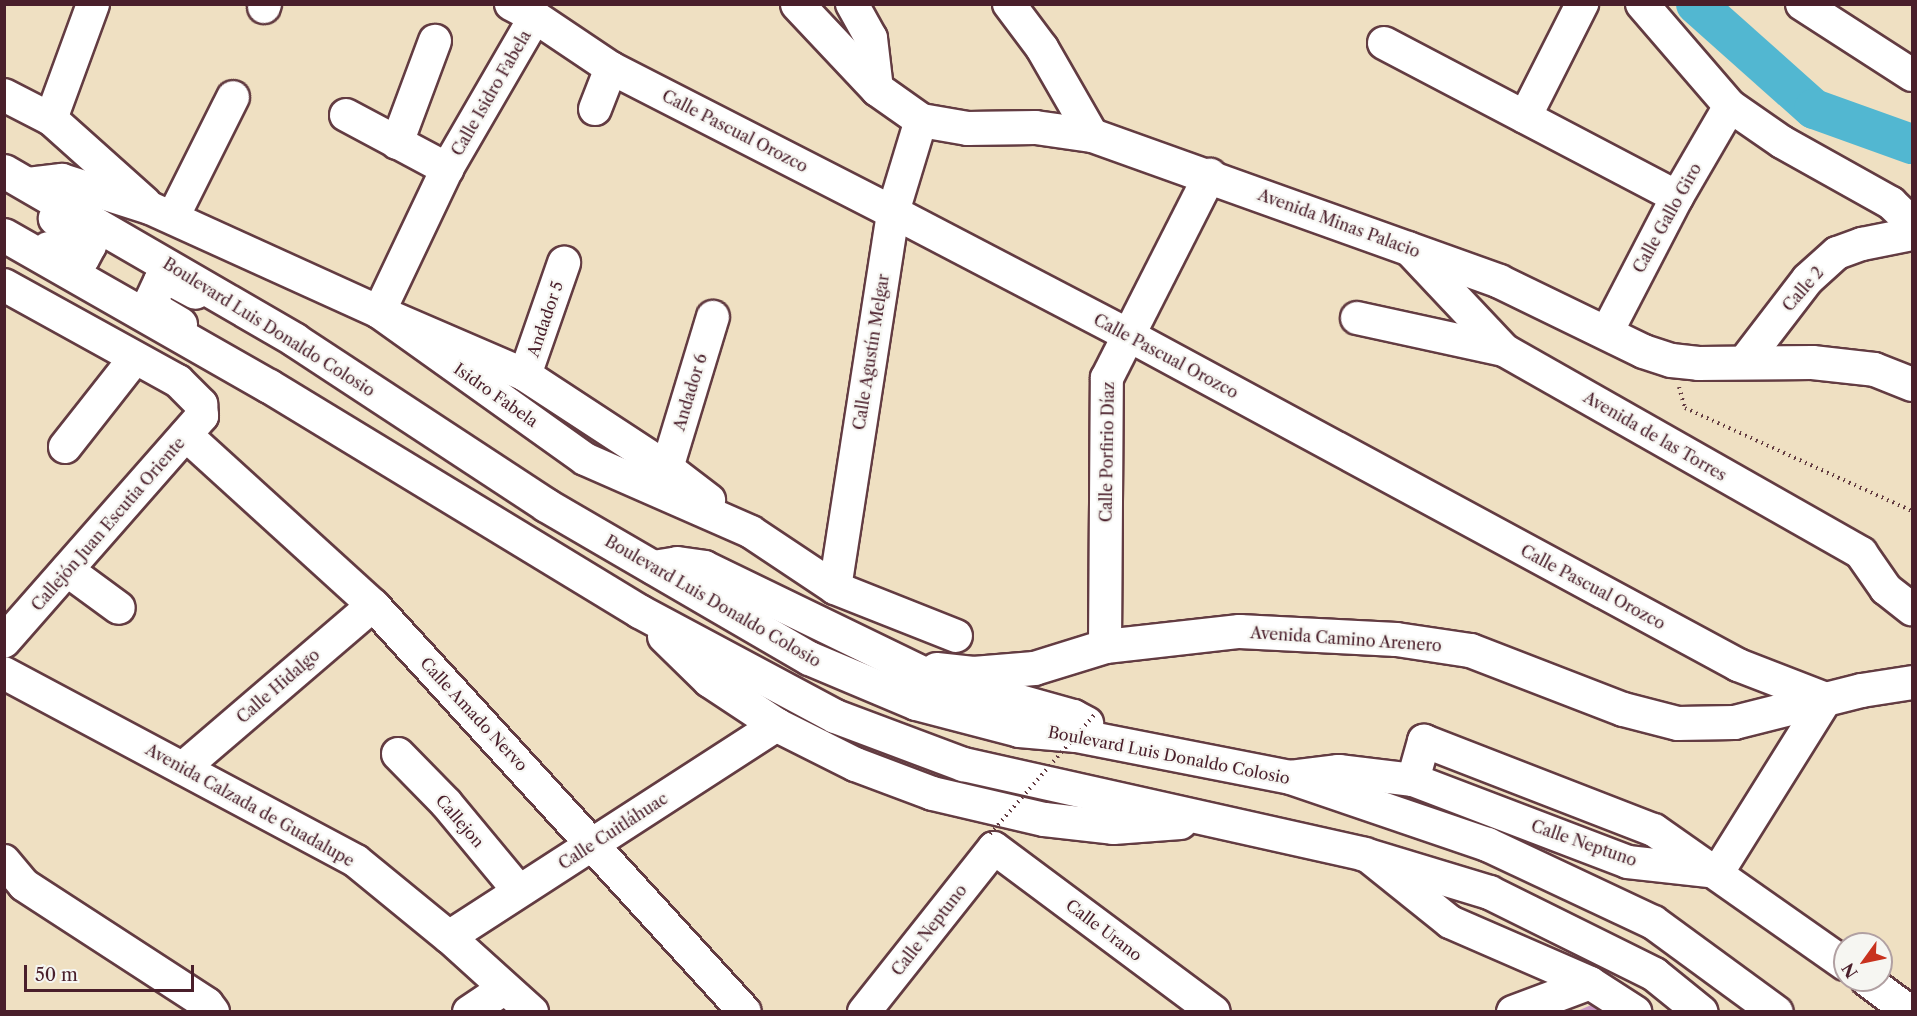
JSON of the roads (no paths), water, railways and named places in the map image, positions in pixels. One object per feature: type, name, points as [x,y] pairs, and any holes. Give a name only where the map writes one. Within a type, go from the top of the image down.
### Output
[{"type":"main road","name":"Avenida Minas Palacio","points":[[798,4],[877,89],[921,120],[967,128],[1035,127],[1092,135],[1210,175],[1499,281],[1643,351],[1671,360],[1698,363],[1812,363],[1874,369],[1912,384]]},
{"type":"main road","points":[[4,223],[72,262],[82,258],[89,245],[83,235],[12,181]]},
{"type":"main road","name":"Boulevard Luis Donaldo Colosio","points":[[12,181],[295,340],[546,505],[809,658],[916,703],[1018,729],[1076,735],[1290,777],[1487,844],[1653,922],[1776,1011]]},
{"type":"main road","points":[[4,235],[269,386],[639,611],[835,716],[963,764],[1365,854],[1489,892],[1654,974],[1701,1011]]},
{"type":"main road","points":[[269,386],[257,369],[158,311],[151,300],[160,281],[171,279],[281,341],[295,340]]},
{"type":"main road","points":[[653,567],[677,563],[704,567],[926,675],[1084,715]]},
{"type":"main road","points":[[639,611],[709,680],[777,725],[855,764],[932,793],[1044,819],[1113,827],[1155,826],[1205,818]]},
{"type":"main road","name":"Avenida Camino Arenero","points":[[910,666],[973,673],[1034,668],[1105,646],[1239,631],[1396,639],[1470,650],[1623,709],[1677,723],[1734,722],[1826,699],[1909,684]]},
{"type":"main road","points":[[1034,668],[1041,692],[1084,715],[1112,742]]},
{"type":"street","points":[[51,119],[93,4]]},
{"type":"street","points":[[852,4],[871,38],[877,89]]},
{"type":"street","points":[[1010,4],[1042,48],[1092,135]]},
{"type":"street","points":[[1525,117],[1582,4]]},
{"type":"street","points":[[1642,4],[1730,106],[1782,142],[1891,203],[1912,223]]},
{"type":"street","points":[[1806,6],[1912,75]]},
{"type":"street","name":"Calle Pascual Orozco","points":[[523,11],[611,68],[1128,335],[1738,665],[1826,699]]},
{"type":"street","name":"Calle Isidro Fabela","points":[[379,312],[523,11]]},
{"type":"street","points":[[397,143],[435,41]]},
{"type":"street","points":[[1384,43],[1677,197]]},
{"type":"street","points":[[595,109],[611,68]]},
{"type":"street","points":[[4,95],[51,119],[161,212],[233,98]]},
{"type":"street","name":"Calle Gallo Giro","points":[[1606,332],[1677,197],[1730,106]]},
{"type":"street","name":"Calle Isidro Fabela","points":[[346,115],[447,169]]},
{"type":"street","name":"Calle Agustín Melgar","points":[[835,588],[893,212],[921,120]]},
{"type":"street","name":"Calle Porfirio Díaz","points":[[1105,646],[1107,378],[1210,175]]},
{"type":"street","name":"Isidro Fabela","points":[[12,181],[62,180],[161,212],[379,312],[585,459],[751,532],[835,588],[956,636]]},
{"type":"street","name":"Calle 2","points":[[1745,362],[1808,279],[1837,253],[1862,244],[1912,234]]},
{"type":"street","name":"Avenida de las Torres","points":[[1408,248],[1504,350],[1861,553],[1886,589],[1912,609]]},
{"type":"street","name":"Andador 5","points":[[525,375],[564,263]]},
{"type":"street","points":[[4,285],[135,358],[65,447]]},
{"type":"street","points":[[379,312],[525,375],[667,468],[751,532]]},
{"type":"street","name":"Andador 6","points":[[667,468],[712,317]]},
{"type":"street","points":[[1357,318],[1504,350]]},
{"type":"street","name":"Callejón Juan Escutia Oriente","points":[[4,641],[202,416],[201,404],[178,381],[135,358]]},
{"type":"street","name":"Calle Amado Nervo","points":[[186,435],[373,605],[745,1011]]},
{"type":"street","points":[[67,570],[119,608]]},
{"type":"street","name":"Calle Hidalgo","points":[[183,768],[373,605]]},
{"type":"street","name":"Avenida Calzada de Guadalupe","points":[[4,673],[356,861],[449,937],[532,1011]]},
{"type":"street","points":[[1718,872],[1826,699]]},
{"type":"street","name":"Calle Cuitláhuac","points":[[449,937],[777,725]]},
{"type":"street","points":[[1290,777],[1339,771],[1413,780],[1424,741],[1654,830],[1718,872],[1833,955]]},
{"type":"street","name":"Callejon","points":[[398,754],[446,803],[519,891]]},
{"type":"street","name":"Calle Neptuno","points":[[864,1011],[992,841]]},
{"type":"street","name":"Calle Urano","points":[[992,841],[1214,1011]]},
{"type":"street","points":[[1365,854],[1450,922],[1590,983],[1635,1011]]},
{"type":"street","points":[[4,861],[24,885],[207,1004],[213,1011]]},
{"type":"street","points":[[1513,1011],[1590,983]]},
{"type":"street","points":[[469,1011],[505,988]]},
{"type":"street","points":[[1884,992],[1910,1011]]},
{"type":"waterway","points":[[1696,4],[1814,109],[1912,144]]}]
